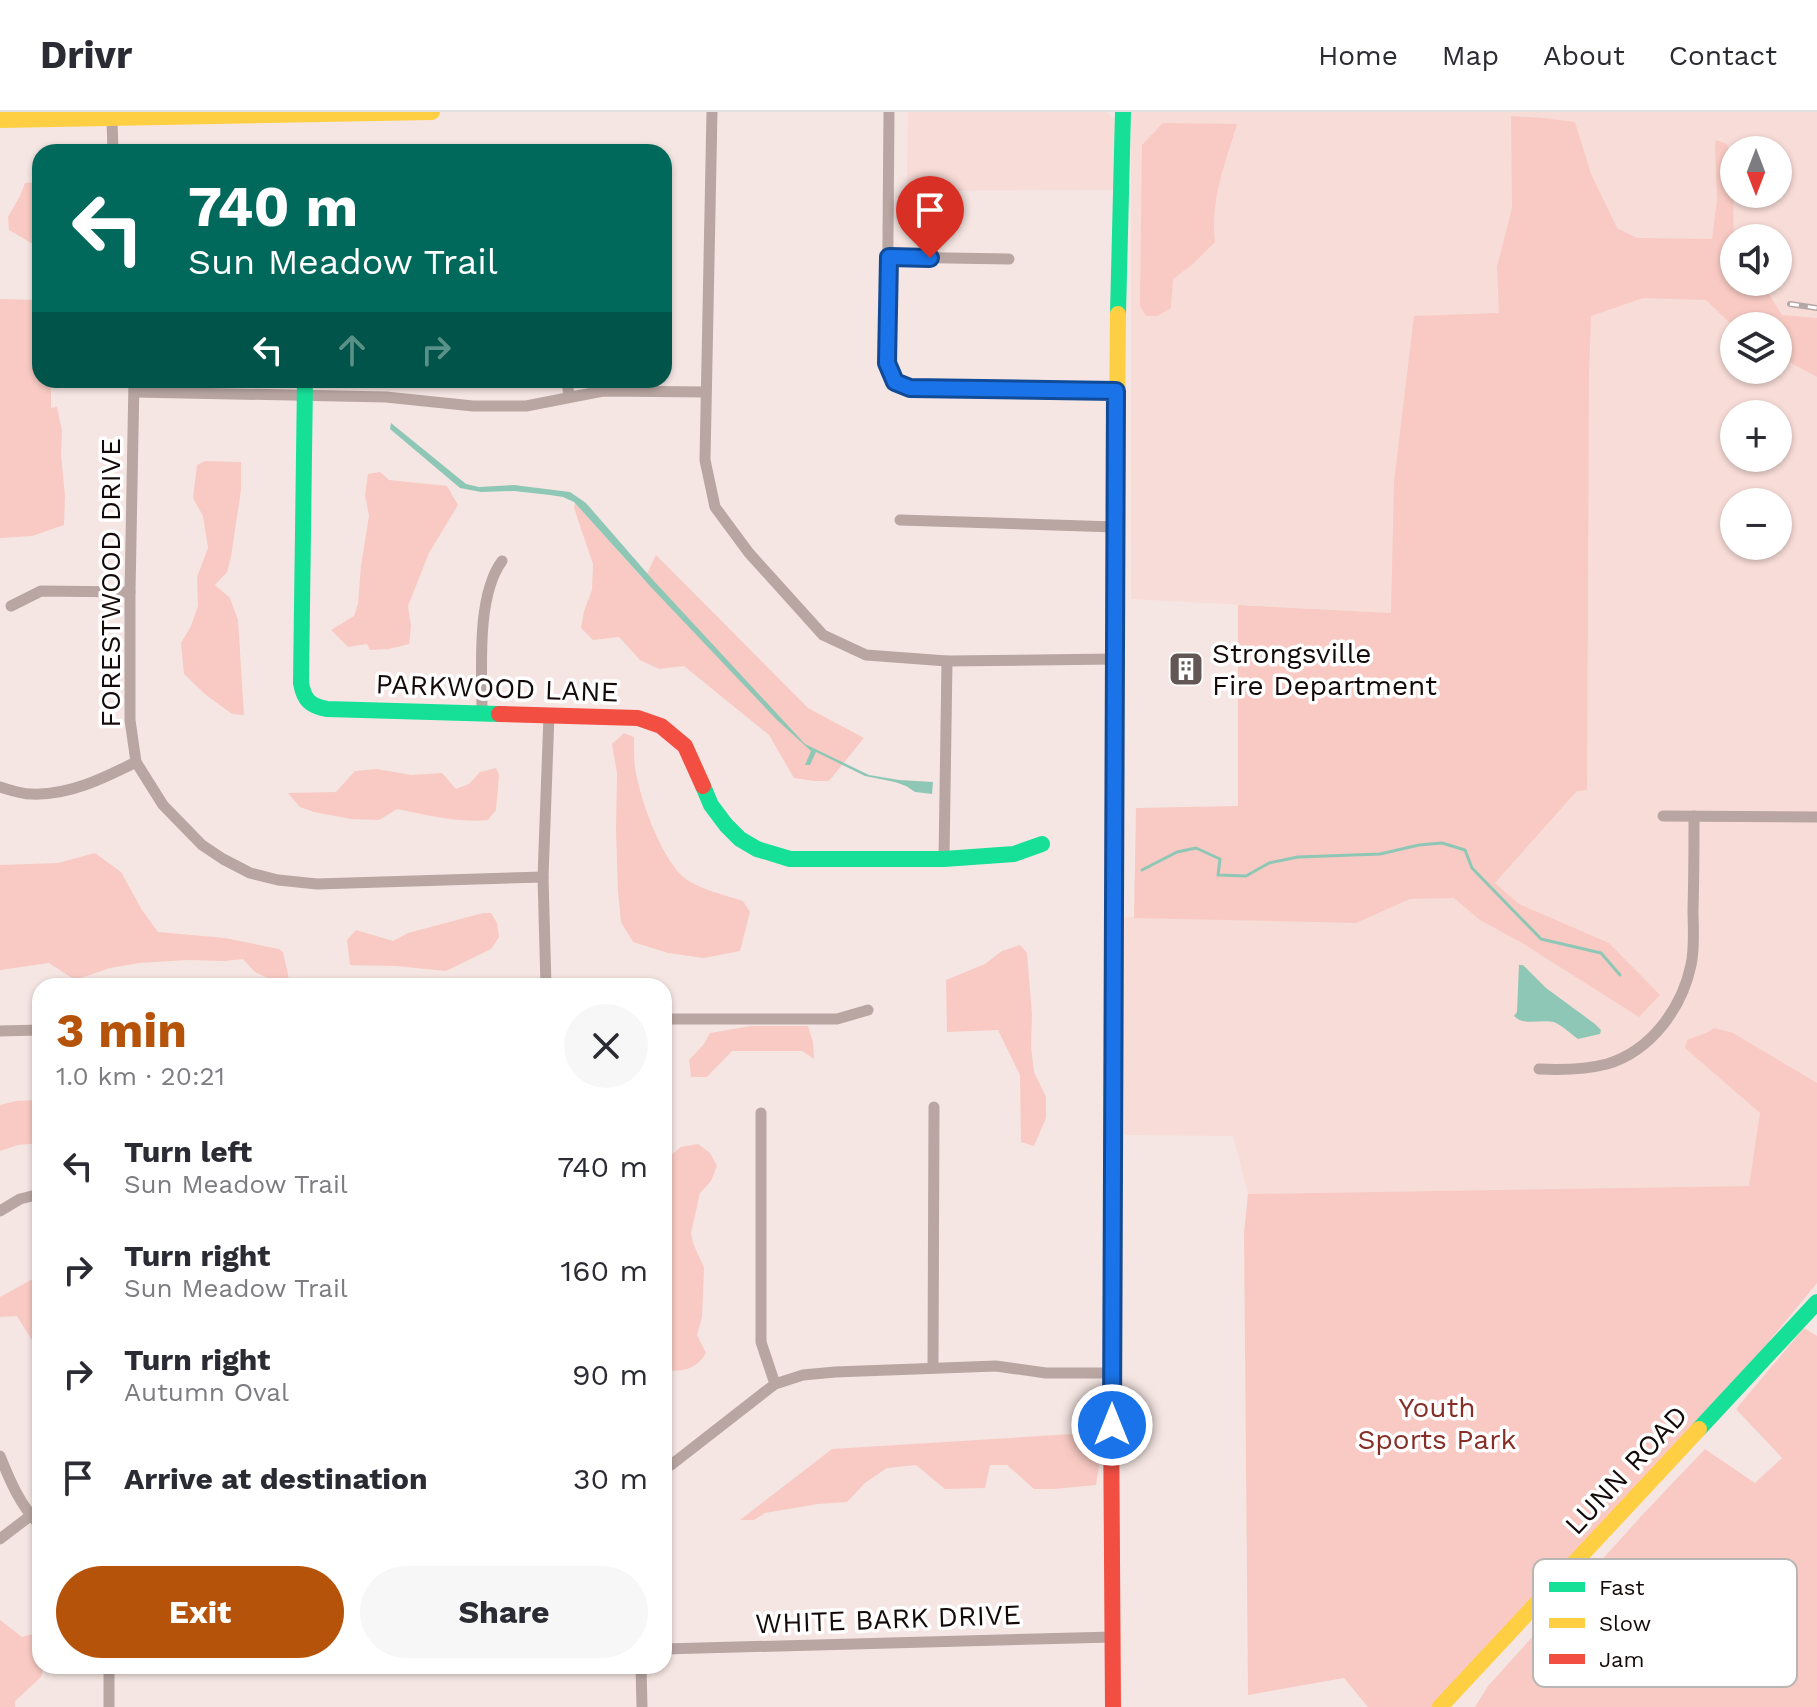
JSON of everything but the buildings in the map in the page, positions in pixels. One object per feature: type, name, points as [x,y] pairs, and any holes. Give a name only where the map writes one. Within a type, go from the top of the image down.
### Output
[{"type":"street","points":[[0,120],[432,112]]},
{"type":"street","points":[[712,112],[705,460],[715,507],[749,553],[823,635],[866,655],[947,661],[1114,659]]},
{"type":"street","points":[[889,112],[887,363],[895,382],[910,388],[1116,391]]},
{"type":"street","points":[[1113,1707],[1114,659],[1116,391],[1123,112]]},
{"type":"street","points":[[112,119],[113,144]]},
{"type":"street","points":[[889,257],[1009,259]]},
{"type":"street","name":"FORESTWOOD DRIVE","points":[[135,388],[130,720],[136,762],[163,805],[202,845],[250,873],[278,880],[317,884],[543,877]]},
{"type":"street","points":[[305,388],[473,406],[526,406],[603,391],[706,392]]},
{"type":"street","name":"PARKWOOD LANE","points":[[305,388],[301,683],[303,695],[313,707],[638,718],[661,726],[685,746],[711,805],[740,839],[757,849],[790,859],[944,859],[1014,854],[1042,844]]},
{"type":"street","points":[[568,388],[569,397]]},
{"type":"street","points":[[900,520],[1115,527]]},
{"type":"street","points":[[482,713],[482,622],[495,570],[502,561]]},
{"type":"street","points":[[11,606],[41,591],[130,592]]},
{"type":"street","points":[[944,859],[947,661]]},
{"type":"street","points":[[546,978],[543,877],[549,715]]},
{"type":"street","points":[[0,787],[31,795],[61,791],[97,781],[136,762]]},
{"type":"street","points":[[1663,816],[1817,817]]},
{"type":"street","points":[[1539,1069],[1576,1069],[1620,1059],[1645,1043],[1672,1012],[1683,990],[1693,957],[1694,816]]},
{"type":"street","points":[[672,1019],[837,1019],[868,1010]]},
{"type":"street","points":[[0,1031],[32,1030]]},
{"type":"street","points":[[933,1368],[934,1107]]},
{"type":"street","points":[[761,1113],[761,1342],[775,1384]]},
{"type":"street","points":[[0,1211],[32,1196]]},
{"type":"street","name":"LUNN ROAD","points":[[1578,1559],[1817,1302]]},
{"type":"street","points":[[672,1464],[775,1384],[803,1375],[996,1366],[1046,1373],[1111,1373]]},
{"type":"street","points":[[0,1456],[30,1516],[0,1539]]},
{"type":"street","name":"LUNN ROAD","points":[[1440,1707],[1533,1607]]},
{"type":"street","name":"WHITE BARK DRIVE","points":[[672,1649],[1113,1637]]},
{"type":"street","points":[[109,1674],[109,1707]]},
{"type":"street","points":[[641,1674],[642,1707]]},
{"type":"shaded area","points":[[908,112],[1107,112],[1114,119],[1117,136],[1115,190],[907,191]]},
{"type":"shaded area","points":[[1131,112],[1817,112],[1817,1163],[1760,1114],[1750,1186],[1248,1194],[1233,1136],[1124,1135],[1122,917],[1356,923],[1410,899],[1469,897],[1517,904],[1495,883],[1577,792],[1390,613],[1131,599]]},
{"type":"shaded area","points":[[391,423],[466,484],[479,487],[514,485],[570,492],[586,503],[805,744],[869,775],[933,782],[932,794],[915,792],[895,782],[865,776],[816,752],[810,765],[805,765],[811,751],[777,720],[574,502],[550,495],[460,488],[390,429]]},
{"type":"shaded area","points":[[1519,965],[1523,965],[1546,988],[1595,1024],[1601,1030],[1600,1034],[1578,1039],[1556,1023],[1528,1022],[1514,1016],[1517,1012]]},
{"type":"green space","points":[[1511,116],[1575,122],[1591,174],[1617,228],[1637,238],[1712,239],[1717,200],[1715,145],[1716,140],[1720,141],[1720,208],[1733,208],[1733,224],[1720,224],[1720,296],[1770,296],[1780,312],[1720,314],[1706,300],[1643,298],[1591,316],[1587,790],[1577,791],[1495,883],[1519,904],[1609,943],[1660,995],[1639,1017],[1480,920],[1454,898],[1410,899],[1356,923],[1134,918],[1136,808],[1238,806],[1238,605],[1391,613],[1394,482],[1414,316],[1499,313],[1497,267],[1512,208]]},
{"type":"green space","points":[[1163,123],[1237,124],[1217,197],[1215,242],[1173,279],[1171,308],[1157,316],[1146,316],[1140,306],[1142,145]]},
{"type":"green space","points":[[32,182],[32,243],[9,230],[8,217],[25,183]]},
{"type":"green space","points":[[0,299],[32,300],[32,388],[51,388],[51,408],[57,407],[62,431],[64,525],[32,536],[0,538]]},
{"type":"green space","points":[[1792,316],[1817,318],[1817,377],[1792,364]]},
{"type":"green space","points":[[205,461],[241,462],[241,490],[231,557],[227,572],[215,585],[230,598],[238,620],[244,715],[232,714],[184,674],[181,643],[198,606],[197,577],[208,548],[203,516],[193,498],[197,465]]},
{"type":"green space","points":[[380,472],[389,480],[447,486],[458,505],[429,553],[408,606],[411,626],[409,644],[370,650],[367,644],[348,647],[331,630],[354,616],[358,604],[369,516],[365,495],[368,474]]},
{"type":"green space","points":[[575,503],[644,580],[656,555],[808,708],[864,738],[829,781],[794,778],[769,735],[684,666],[659,669],[640,660],[619,637],[593,640],[581,628],[592,590],[593,564]]},
{"type":"green space","points":[[624,733],[634,737],[635,768],[641,795],[658,839],[673,865],[694,884],[743,901],[750,912],[740,951],[704,958],[668,953],[633,942],[621,922],[616,830],[617,773],[612,744]]},
{"type":"green space","points":[[496,768],[499,775],[496,810],[488,820],[453,819],[397,809],[379,820],[351,819],[300,807],[288,793],[336,792],[355,771],[377,769],[411,775],[442,773],[456,789],[469,784],[480,772]]},
{"type":"green space","points":[[95,853],[121,872],[158,932],[225,938],[279,949],[283,952],[289,978],[267,978],[255,972],[243,959],[139,963],[81,978],[72,978],[49,963],[0,970],[0,865],[58,863]]},
{"type":"green space","points":[[491,913],[497,923],[499,937],[491,949],[446,971],[350,965],[347,940],[356,930],[393,941],[408,933]]},
{"type":"green space","points":[[1020,945],[1027,953],[1034,1072],[1046,1097],[1046,1118],[1034,1146],[1021,1142],[1020,1075],[998,1030],[947,1032],[946,980]]},
{"type":"green space","points":[[751,1026],[808,1026],[814,1059],[802,1051],[732,1051],[707,1077],[691,1077],[689,1060],[710,1033]]},
{"type":"green space","name":"Youth Sports Park","points":[[1714,1028],[1733,1033],[1817,1083],[1817,1283],[1711,1412],[1573,1559],[1533,1559],[1533,1602],[1435,1707],[1368,1707],[1344,1678],[1248,1695],[1244,1233],[1248,1194],[1749,1186],[1760,1113],[1685,1048],[1687,1040]]},
{"type":"green space","points":[[32,1100],[32,1144],[0,1151],[0,1105]]},
{"type":"green space","points":[[698,1144],[710,1153],[717,1166],[711,1181],[700,1193],[691,1233],[704,1268],[702,1317],[697,1335],[706,1353],[698,1363],[677,1371],[672,1371],[672,1154],[681,1147]]},
{"type":"green space","points":[[32,1279],[32,1340],[17,1316],[0,1317],[0,1297]]},
{"type":"green space","points":[[1804,1328],[1817,1336],[1817,1707],[1475,1707],[1488,1686],[1533,1636],[1533,1687],[1797,1687],[1797,1559],[1603,1559],[1705,1449],[1755,1483],[1782,1458],[1736,1409]]},
{"type":"green space","points":[[1104,1432],[1096,1485],[1034,1489],[1007,1465],[990,1465],[985,1488],[945,1489],[916,1465],[887,1468],[865,1483],[847,1502],[818,1504],[765,1513],[754,1520],[740,1520],[832,1449]]},
{"type":"green space","points":[[0,1620],[22,1637],[32,1634],[32,1674],[42,1674],[15,1701],[15,1707],[0,1707]]},
{"type":"waterway","points":[[1142,870],[1177,852],[1196,848],[1220,859],[1218,875],[1246,876],[1269,863],[1298,857],[1380,854],[1442,843],[1465,850],[1472,868],[1541,939],[1601,953],[1620,975]]},
{"type":"railway","points":[[1790,304],[1817,308]]},
{"type":"traffic: fast","points":[[1118,314],[1123,112]]},
{"type":"traffic: fast","points":[[305,388],[301,683],[306,698],[312,704],[327,709],[499,714]]},
{"type":"traffic: fast","points":[[1111,1409],[1114,756]]},
{"type":"traffic: fast","points":[[703,786],[711,805],[740,839],[757,849],[790,859],[944,859],[1014,854],[1042,844]]},
{"type":"traffic: fast","points":[[1699,1429],[1817,1302]]},
{"type":"traffic: slow","points":[[0,120],[432,112]]},
{"type":"traffic: slow","points":[[1114,756],[1118,314]]},
{"type":"traffic: slow","points":[[1578,1559],[1699,1429]]},
{"type":"traffic: slow","points":[[1440,1707],[1533,1607]]},
{"type":"traffic: jam","points":[[499,714],[638,718],[661,726],[685,746],[703,786]]},
{"type":"traffic: jam","points":[[1111,1409],[1113,1707]]},
{"type":"place","name":"Strongsville Fire Department","points":[[1186,669]]},
{"type":"route","points":[[930,258],[889,257],[887,363],[895,382],[910,388],[1116,391],[1112,1425]]}]
